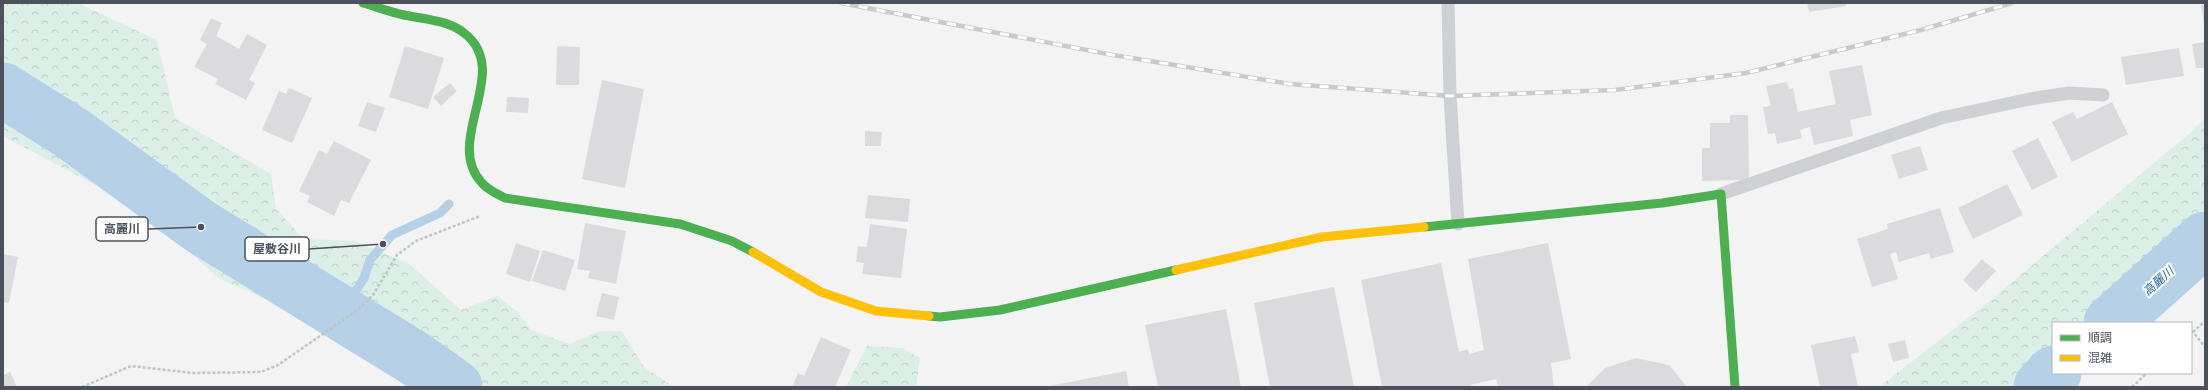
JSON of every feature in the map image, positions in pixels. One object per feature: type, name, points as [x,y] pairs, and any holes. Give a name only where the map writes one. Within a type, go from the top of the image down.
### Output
[{"type":"street","points":[[363,3],[404,15],[440,21],[465,33],[476,43],[484,61],[470,148],[471,165],[479,181],[491,191],[505,198],[680,224],[732,241],[774,263],[821,292],[876,311],[940,317],[1000,310],[1322,236],[1662,204],[1721,194],[1735,387]]},
{"type":"lane","points":[[1448,3],[1450,96],[1458,224]]},
{"type":"lane","points":[[1721,194],[1941,118],[2038,97],[2069,93],[2103,95]]},
{"type":"path","points":[[82,387],[130,366],[193,373],[261,372],[278,365],[359,308],[373,295],[397,255],[416,242],[481,216]]},
{"type":"path","points":[[2205,321],[2192,333],[2205,348]]},
{"type":"path","points":[[2132,387],[2146,374]]},
{"type":"green space","points":[[3,3],[78,3],[157,40],[175,118],[271,174],[276,209],[304,239],[354,241],[408,263],[461,310],[497,296],[517,311],[531,330],[570,344],[599,331],[622,331],[644,367],[674,387],[487,387],[473,376],[372,346],[218,278],[146,212],[3,136]]},
{"type":"green space","points":[[2205,118],[2205,209],[2088,322],[2052,322],[2052,357],[2020,387],[1879,387],[1986,304],[2190,133]]},
{"type":"green space","points":[[867,346],[902,348],[920,358],[916,387],[846,387]]},
{"type":"building","points":[[1807,3],[1846,3],[1846,6],[1809,12]]},
{"type":"building","points":[[2205,4],[2205,24],[2204,24],[2201,5]]},
{"type":"building","points":[[211,18],[222,23],[216,36],[239,49],[247,34],[267,45],[249,80],[255,83],[246,100],[215,84],[218,79],[194,67],[207,44],[200,40]]},
{"type":"building","points":[[2205,42],[2204,71],[2204,68],[2196,68],[2192,44]]},
{"type":"building","points":[[405,46],[444,58],[428,109],[389,97]]},
{"type":"building","points":[[557,46],[580,47],[579,85],[556,85]]},
{"type":"building","points":[[2179,48],[2184,76],[2126,85],[2121,57]]},
{"type":"building","points":[[1862,65],[1872,115],[1850,120],[1853,136],[1814,145],[1810,127],[1800,130],[1802,138],[1777,144],[1775,133],[1768,134],[1763,107],[1771,106],[1766,86],[1787,82],[1789,89],[1793,88],[1798,112],[1836,104],[1829,71]]},
{"type":"building","points":[[602,80],[644,89],[625,188],[582,179]]},
{"type":"building","points":[[450,83],[457,91],[441,106],[433,97]]},
{"type":"building","points":[[289,88],[312,98],[292,143],[262,130],[279,91],[286,94]]},
{"type":"building","points":[[507,97],[529,98],[528,113],[506,112]]},
{"type":"building","points":[[367,102],[385,108],[376,132],[358,126]]},
{"type":"building","points":[[2112,102],[2128,134],[2072,162],[2052,122],[2073,112],[2077,119]]},
{"type":"building","points":[[1730,115],[1748,115],[1749,180],[1702,181],[1702,148],[1710,148],[1710,123],[1730,123]]},
{"type":"building","points":[[865,131],[882,132],[881,146],[865,146]]},
{"type":"building","points":[[2038,138],[2058,177],[2032,190],[2012,151]]},
{"type":"building","points":[[334,141],[371,160],[349,203],[341,200],[334,216],[307,202],[310,196],[299,191],[319,150],[327,154]]},
{"type":"building","points":[[1920,146],[1928,170],[1899,179],[1891,155]]},
{"type":"building","points":[[2007,184],[2023,215],[1973,239],[1958,208]]},
{"type":"building","points":[[868,195],[910,199],[908,222],[865,218]]},
{"type":"building","points":[[1940,208],[1954,252],[1931,259],[1929,253],[1899,262],[1896,252],[1890,254],[1898,279],[1872,287],[1857,239],[1888,229],[1887,224]]},
{"type":"building","points":[[585,223],[626,231],[616,284],[588,278],[590,271],[577,269]]},
{"type":"building","points":[[870,224],[907,229],[901,278],[862,274],[864,263],[856,262],[858,246],[867,247]]},
{"type":"building","points":[[516,243],[540,251],[530,282],[506,274]]},
{"type":"building","points":[[1548,243],[1571,359],[1551,363],[1554,387],[1498,387],[1496,379],[1470,385],[1471,387],[1382,387],[1361,280],[1441,263],[1459,352],[1468,349],[1469,354],[1484,350],[1468,259]]},
{"type":"building","points":[[543,250],[575,260],[565,291],[532,281]]},
{"type":"building","points":[[3,254],[18,257],[9,303],[3,302]]},
{"type":"building","points":[[1982,259],[1996,271],[1976,292],[1963,280]]},
{"type":"building","points":[[1334,287],[1354,387],[1270,387],[1254,303]]},
{"type":"building","points":[[602,293],[619,297],[614,320],[596,316]]},
{"type":"building","points":[[1226,309],[1241,387],[1158,387],[1145,325]]},
{"type":"building","points":[[1855,336],[1859,352],[1851,354],[1858,387],[1820,387],[1811,345]]},
{"type":"building","points":[[821,337],[851,350],[835,387],[792,387],[798,373],[804,376]]},
{"type":"building","points":[[1905,340],[1909,358],[1893,362],[1888,344]]},
{"type":"building","points":[[1636,358],[1669,365],[1687,387],[1586,387],[1605,368]]},
{"type":"building","points":[[1126,371],[1129,387],[1049,387],[1049,386]]},
{"type":"building","points":[[3,372],[4,375],[10,372],[17,387],[3,387]]},
{"type":"waterway","name":"高麗川","points":[[3,90],[70,132],[201,227],[414,358],[455,387]]},
{"type":"waterway","points":[[335,309],[357,289],[364,278],[370,260],[392,235],[440,213],[449,204]]},
{"type":"waterway","name":"高麗川","points":[[2112,322],[2205,239]]},
{"type":"waterway","name":"高麗川","points":[[2041,387],[2053,374]]},
{"type":"railway","points":[[841,3],[1113,55],[1290,84],[1450,96],[1615,90],[1746,73],[1921,30],[2012,3]]},
{"type":"traffic: fast","points":[[363,3],[399,14],[451,25],[464,33],[477,49],[482,67],[481,86],[469,147],[472,166],[482,183],[490,190],[505,198],[680,224],[732,241],[753,252]]},
{"type":"traffic: fast","points":[[1424,227],[1662,203],[1721,194],[1735,387]]},
{"type":"traffic: fast","points":[[929,316],[940,317],[1000,310],[1176,270]]},
{"type":"traffic: slow","points":[[1176,270],[1322,237],[1424,227]]},
{"type":"traffic: slow","points":[[753,252],[821,292],[876,311],[929,316]]},
{"type":"place","name":"高麗川","points":[[201,227]]},
{"type":"place","name":"屋敷谷川","points":[[383,244]]}]
